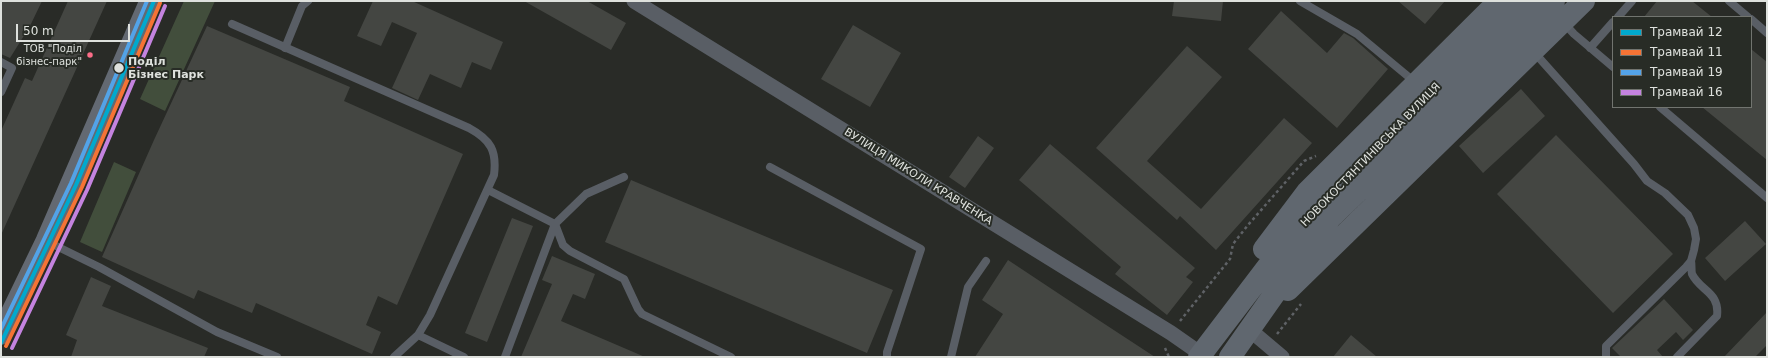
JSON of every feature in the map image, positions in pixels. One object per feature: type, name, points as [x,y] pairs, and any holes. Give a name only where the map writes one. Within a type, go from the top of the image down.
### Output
[{"type":"main road","points":[[1,334],[46,241],[150,1]]},
{"type":"main road","points":[[1243,298],[1249,276],[1267,245],[1302,198],[1500,1]]},
{"type":"main road","name":"НОВОКОСТЯНТИНІВСЬКА ВУЛИЦЯ","points":[[1230,357],[1265,309],[1294,265],[1331,217],[1453,84],[1526,1]]},
{"type":"main road","name":"НОВОКОСТЯНТИНІВСЬКА ВУЛИЦЯ","points":[[1200,355],[1282,248],[1320,203],[1453,84],[1554,1]]},
{"type":"main road","points":[[1265,309],[1295,284],[1532,50],[1584,1]]},
{"type":"street","name":"ВУЛИЦЯ МИКОЛИ КРАВЧЕНКА","points":[[634,1],[1171,333],[1200,355]]},
{"type":"street","points":[[1250,330],[1282,357]]},
{"type":"lane","points":[[285,48],[302,6],[308,1]]},
{"type":"lane","points":[[1300,1],[1357,34],[1417,84]]},
{"type":"lane","points":[[1619,16],[1632,1]]},
{"type":"lane","points":[[1730,1],[1747,16]]},
{"type":"lane","points":[[1752,20],[1767,33]]},
{"type":"lane","points":[[1562,22],[1612,66]]},
{"type":"lane","points":[[1590,48],[1612,23]]},
{"type":"lane","points":[[232,24],[480,135],[487,141],[495,156],[494,175],[488,190],[430,315],[418,334],[394,357]]},
{"type":"lane","points":[[1532,50],[1634,164],[1647,181],[1665,193],[1688,215],[1694,228],[1696,239],[1691,261],[1691,272],[1712,295],[1717,306],[1717,316],[1677,357]]},
{"type":"lane","points":[[1,62],[12,68],[1,92]]},
{"type":"lane","points":[[1661,108],[1767,198]]},
{"type":"lane","points":[[770,166],[921,249],[887,352],[887,357]]},
{"type":"lane","points":[[505,357],[555,224],[586,194],[624,177]]},
{"type":"lane","points":[[488,190],[555,224],[563,245],[570,251],[624,279],[638,309],[642,314],[731,357]]},
{"type":"lane","points":[[46,241],[87,261],[217,332],[277,357]]},
{"type":"lane","points":[[951,357],[968,287],[986,261]]},
{"type":"lane","points":[[1606,357],[1606,346],[1691,261]]},
{"type":"lane","points":[[418,334],[464,357]]},
{"type":"green space","points":[[184,1],[215,1],[165,111],[140,99]]},
{"type":"green space","points":[[114,162],[136,172],[102,252],[80,242]]},
{"type":"building","points":[[1,1],[42,1],[30,26],[10,58],[1,54]]},
{"type":"building","points":[[68,1],[107,1],[1,235],[1,131],[25,78],[32,81]]},
{"type":"building","points":[[373,1],[412,1],[503,42],[491,70],[472,62],[461,88],[430,74],[418,100],[392,88],[417,33],[392,22],[381,46],[357,36]]},
{"type":"building","points":[[524,1],[587,1],[626,23],[611,50]]},
{"type":"building","points":[[1174,1],[1223,1],[1221,21],[1172,16]]},
{"type":"building","points":[[1398,1],[1445,1],[1425,24]]},
{"type":"building","points":[[1657,1],[1692,1],[1711,16],[1645,16]]},
{"type":"building","points":[[1281,11],[1327,53],[1344,33],[1353,38],[1388,69],[1337,128],[1248,49]]},
{"type":"building","points":[[853,25],[901,53],[870,107],[821,79]]},
{"type":"building","points":[[207,26],[350,87],[344,101],[463,154],[397,305],[378,296],[366,325],[381,332],[372,354],[256,303],[252,313],[198,290],[194,299],[102,257]]},
{"type":"building","points":[[1187,46],[1222,77],[1147,161],[1201,209],[1284,118],[1312,143],[1216,250],[1180,216],[1177,220],[1096,148]]},
{"type":"building","points":[[1752,50],[1767,62],[1767,160],[1703,108],[1752,108]]},
{"type":"building","points":[[1521,89],[1545,116],[1483,173],[1459,146]]},
{"type":"building","points":[[1556,135],[1673,254],[1613,313],[1497,194]]},
{"type":"building","points":[[978,136],[994,148],[965,188],[949,177]]},
{"type":"building","points":[[1050,144],[1195,268],[1186,277],[1193,282],[1167,315],[1115,274],[1121,267],[1019,180]]},
{"type":"building","points":[[631,180],[893,290],[867,353],[605,242]]},
{"type":"building","points":[[512,218],[533,226],[487,342],[465,333]]},
{"type":"building","points":[[1745,221],[1766,244],[1725,281],[1705,258]]},
{"type":"building","points":[[552,256],[595,274],[585,299],[573,294],[561,321],[645,357],[521,357],[552,284],[542,280]]},
{"type":"building","points":[[1008,260],[1155,357],[975,357],[1003,314],[982,300]]},
{"type":"building","points":[[91,277],[111,286],[102,306],[208,348],[204,357],[71,357],[77,340],[66,335]]},
{"type":"building","points":[[1664,299],[1693,330],[1683,340],[1676,332],[1657,350],[1663,357],[1621,357],[1612,348]]},
{"type":"building","points":[[1767,312],[1767,345],[1755,357],[1724,357]]},
{"type":"building","points":[[1351,335],[1377,357],[1333,357]]},
{"type":"tram line","name":"19","points":[[1,329],[71,183],[147,1]]},
{"type":"tram line","name":"12","points":[[1,343],[76,185],[154,1]]},
{"type":"tram line","name":"11","points":[[6,346],[82,187],[160,3]]},
{"type":"tram line","name":"16","points":[[12,348],[87,190],[165,6]]},
{"type":"place","name":"ТОВ \"Поділ бізнес-парк\"","points":[[90,55]]},
{"type":"place","name":"Поділ Бізнес Парк","points":[[119,68]]}]
